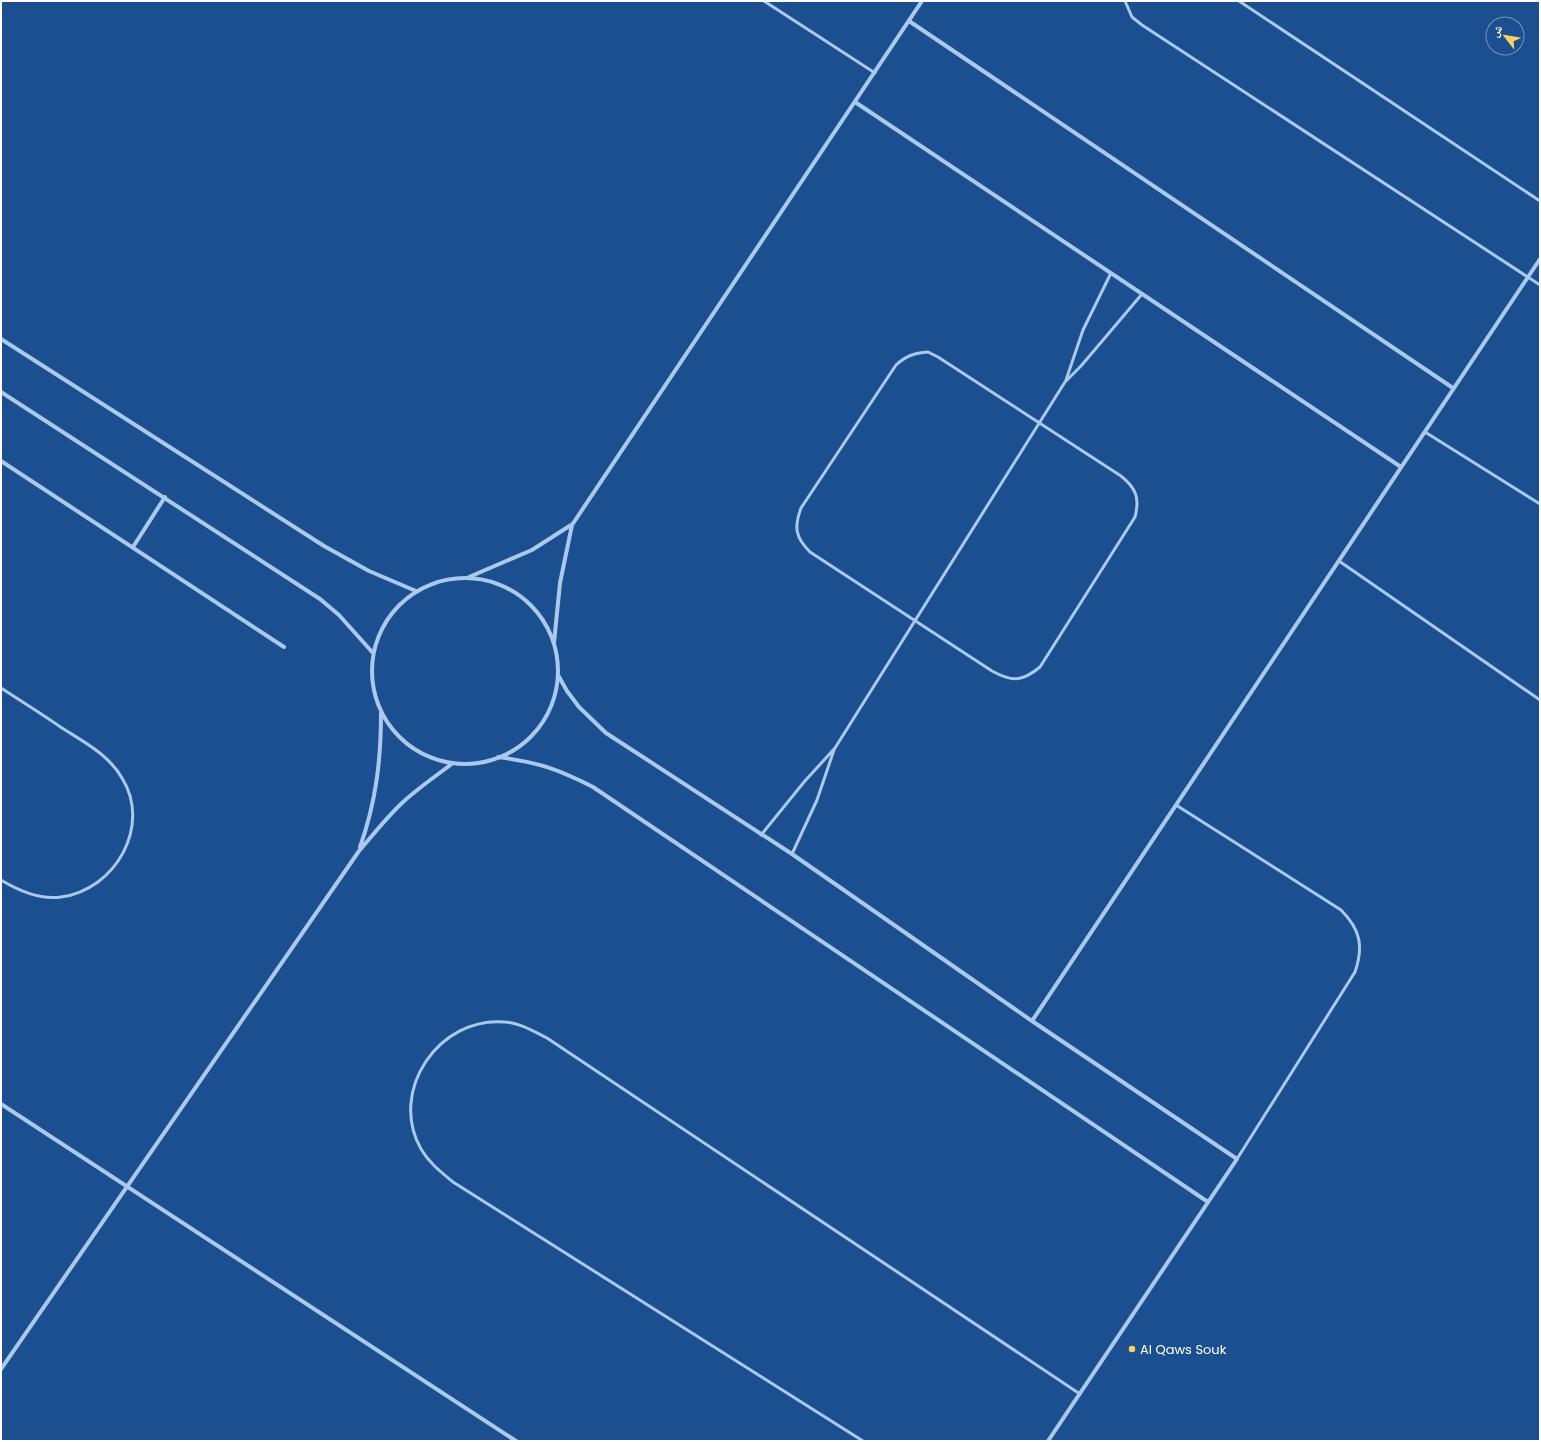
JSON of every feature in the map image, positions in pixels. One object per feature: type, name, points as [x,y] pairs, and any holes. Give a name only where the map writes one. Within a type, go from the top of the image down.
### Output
[{"type":"street","points":[[554,643],[560,583],[572,525],[922,1]]},
{"type":"street","points":[[909,21],[1453,388]]},
{"type":"street","points":[[855,102],[1401,466]]},
{"type":"street","points":[[1032,1021],[1540,259]]},
{"type":"street","points":[[1,338],[324,546],[369,571],[416,591]]},
{"type":"street","points":[[1,392],[320,599],[339,615],[373,653]]},
{"type":"street","points":[[1,461],[284,647]]},
{"type":"street","points":[[133,547],[165,497]]},
{"type":"street","points":[[468,577],[532,550],[572,525]]},
{"type":"street","points":[[468,577],[487,580],[505,586],[521,596],[535,609],[546,625],[554,643],[558,675],[554,696],[546,716],[533,734],[517,748],[498,757],[484,762],[468,764],[453,763],[436,759],[418,752],[403,741],[391,728],[381,712],[372,683],[373,653],[379,634],[388,618],[400,603],[416,591],[441,580],[468,577]]},
{"type":"street","points":[[558,675],[579,707],[606,733],[792,854],[1032,1021],[1237,1159],[1048,1441]]},
{"type":"street","points":[[359,851],[368,825],[375,797],[381,741],[381,712]]},
{"type":"street","points":[[498,757],[523,760],[547,766],[571,775],[593,787],[1208,1202]]},
{"type":"street","points":[[1,1369],[359,851],[402,803],[453,763]]},
{"type":"street","points":[[1,1104],[516,1441]]},
{"type":"lane","points":[[764,1],[875,73]]},
{"type":"lane","points":[[1125,1],[1132,17],[1142,25],[1540,285]]},
{"type":"lane","points":[[1239,1],[1540,201]]},
{"type":"lane","points":[[761,835],[804,782],[835,748],[1040,423],[1065,382],[1083,330],[1111,273]]},
{"type":"lane","points":[[1065,382],[1086,360],[1142,294]]},
{"type":"lane","points":[[928,352],[1040,423],[1130,484],[1136,494],[1138,506],[1136,517],[1040,667],[1029,675],[1017,679],[1004,678],[810,552],[801,543],[796,532],[797,519],[801,508],[896,365],[905,357],[916,353],[928,352]]},
{"type":"lane","points":[[1424,432],[1540,504]]},
{"type":"lane","points":[[1339,561],[1540,700]]},
{"type":"lane","points":[[1,688],[97,750],[112,762],[123,778],[130,796],[133,815],[131,834],[124,852],[114,868],[99,882],[81,892],[61,897],[40,897],[21,891],[1,880]]},
{"type":"lane","points":[[792,854],[817,800],[835,748]]},
{"type":"lane","points":[[1176,805],[1341,910],[1350,920],[1357,932],[1360,946],[1360,960],[1355,972],[1237,1159]]},
{"type":"lane","points":[[862,1441],[466,1190],[435,1167],[421,1149],[413,1127],[411,1104],[415,1081],[425,1060],[440,1043],[460,1030],[482,1023],[504,1022],[527,1027],[547,1038],[1080,1394]]},
{"type":"place","name":"Al Qaws Souk","points":[[1132,1349]]}]
